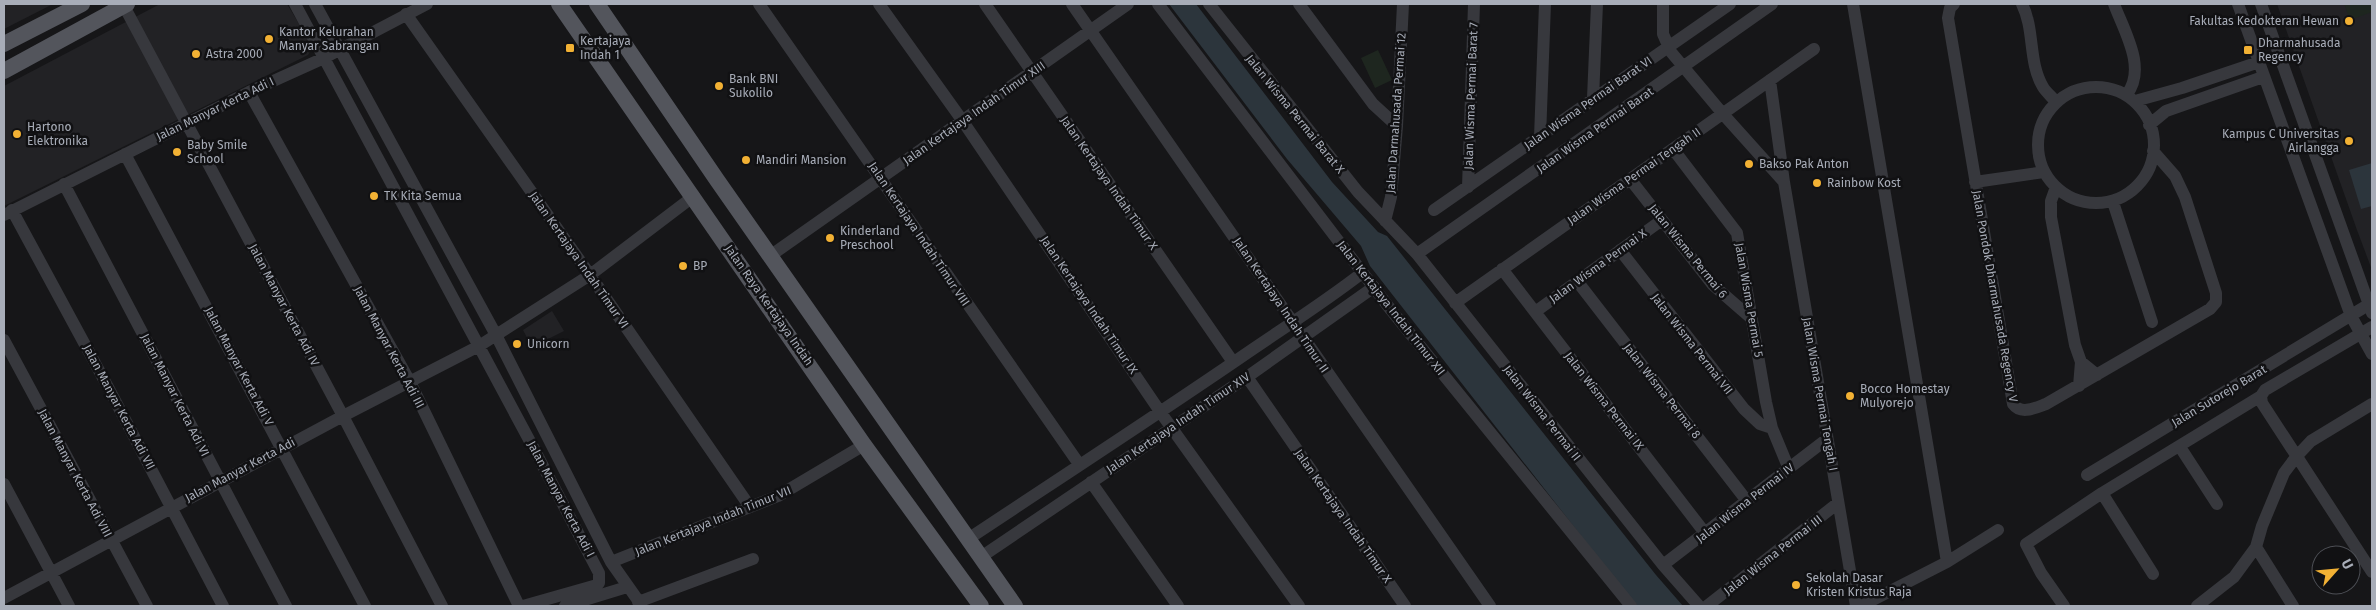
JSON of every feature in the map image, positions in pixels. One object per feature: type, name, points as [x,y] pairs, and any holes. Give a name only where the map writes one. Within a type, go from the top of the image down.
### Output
[{"type":"main road","points":[[4,44],[82,4]]},
{"type":"main road","points":[[4,70],[124,4]]},
{"type":"main road","name":"Jalan Raya Kertajaya Indah","points":[[559,4],[694,196],[864,445],[981,606]]},
{"type":"main road","points":[[597,4],[717,180],[1015,606]]},
{"type":"main road","points":[[694,196],[717,180]]},
{"type":"main road","points":[[958,574],[981,557]]},
{"type":"street","name":"Jalan Manyar Kerta Adi IV","points":[[124,4],[442,606]]},
{"type":"street","points":[[295,4],[333,52],[487,341],[611,562],[640,604],[753,559]]},
{"type":"street","points":[[315,4],[333,52],[487,341]]},
{"type":"street","name":"Jalan Manyar Kerta Adi I","points":[[8,212],[427,4]]},
{"type":"street","name":"Jalan Kertajaya Indah Timur VIII","points":[[759,4],[882,178],[1079,464]]},
{"type":"street","name":"Jalan Kertajaya Indah Timur IX","points":[[879,4],[962,120],[1161,413],[1299,606]]},
{"type":"street","name":"Jalan Kertajaya Indah Timur X","points":[[985,4],[1233,362]]},
{"type":"street","name":"Jalan Kertajaya Indah Timur II","points":[[1072,4],[1490,606]]},
{"type":"street","name":"Jalan Kertajaya Indah Timur XIII","points":[[770,256],[1128,4]]},
{"type":"street","name":"Jalan Kertajaya Indah Timur XII","points":[[1158,4],[1362,273],[1560,521],[1631,606]]},
{"type":"street","name":"Jalan Wisma Permai Barat X","points":[[1209,4],[1358,192],[1393,230]]},
{"type":"street","points":[[1299,4],[1373,104],[1397,126]]},
{"type":"street","name":"Jalan Darmahusada Permai 12","points":[[1393,230],[1391,197],[1397,126],[1403,4]]},
{"type":"street","name":"Jalan Wisma Permai Barat 7","points":[[1468,187],[1474,4]]},
{"type":"street","points":[[1540,137],[1545,4]]},
{"type":"street","points":[[1593,98],[1597,4]]},
{"type":"street","points":[[1663,4],[1662,25],[1669,50],[1784,182]]},
{"type":"street","name":"Jalan Wisma Permai Barat VI","points":[[1434,210],[1593,98],[1669,50],[1730,4]]},
{"type":"street","name":"Jalan Wisma Permai Barat","points":[[1417,254],[1681,66],[1772,4]]},
{"type":"street","points":[[1853,4],[1948,562]]},
{"type":"street","name":"Jalan Pondok Dharmahusada Regency V","points":[[1954,4],[1950,8],[1948,18],[2013,404],[2016,409],[2034,408],[2079,386]]},
{"type":"street","points":[[2022,4],[2031,31],[2036,69],[2043,87],[2056,102]]},
{"type":"street","points":[[2114,4],[2136,70],[2131,97]]},
{"type":"street","points":[[2238,4],[2351,316],[2372,354]]},
{"type":"street","points":[[2261,4],[2370,309]]},
{"type":"street","name":"Jalan Kertajaya Indah Timur VI","points":[[406,14],[590,275],[750,507]]},
{"type":"street","name":"Jalan Wisma Permai Tengah II","points":[[1455,303],[1814,49]]},
{"type":"street","points":[[2149,125],[2166,111],[2281,61]]},
{"type":"street","points":[[2131,97],[2182,88],[2261,70]]},
{"type":"street","name":"Jalan Wisma Permai Tengah I","points":[[1770,80],[1784,182],[1856,606]]},
{"type":"street","points":[[2082,87],[2112,88],[2131,97],[2149,125],[2153,151],[2150,169],[2141,184],[2128,195],[2113,202],[2093,204],[2073,199],[2056,188],[2044,172],[2038,154],[2038,134],[2044,117],[2056,102],[2068,93],[2082,87]]},
{"type":"street","name":"Jalan Manyar Kerta Adi III","points":[[249,92],[410,382],[519,606]]},
{"type":"street","name":"Jalan Wisma Permai 5","points":[[1672,149],[1736,233],[1772,428],[1788,469]]},
{"type":"street","points":[[2079,386],[2210,309],[2216,302],[2216,294],[2185,197],[2175,176],[2153,151]]},
{"type":"street","name":"Jalan Manyar Kerta Adi V","points":[[125,154],[365,606]]},
{"type":"street","name":"Jalan Pondok Dharmahusada Regency V","points":[[1975,182],[2044,172]]},
{"type":"street","name":"Jalan Wisma Permai 6","points":[[1630,179],[1713,285],[1751,318]]},
{"type":"street","name":"Jalan Manyar Kerta Adi VI","points":[[64,184],[286,606]]},
{"type":"street","points":[[2056,188],[2051,201],[2051,217],[2075,345],[2080,362],[2079,386]]},
{"type":"street","name":"Jalan Manyar Kerta Adi","points":[[4,598],[282,448],[487,341],[590,275],[694,196]]},
{"type":"street","points":[[2113,202],[2152,322],[2165,334]]},
{"type":"street","name":"Jalan Manyar Kerta Adi VII","points":[[8,212],[172,507],[222,606]]},
{"type":"street","name":"Jalan Wisma Permai X","points":[[1534,312],[1662,220]]},
{"type":"street","name":"Jalan Wisma Permai II","points":[[1393,230],[1417,254],[1663,566],[1699,606]]},
{"type":"street","name":"Jalan Wisma Permai VII","points":[[1620,250],[1744,410],[1760,424],[1772,428]]},
{"type":"street","name":"Jalan Wisma Permai IX","points":[[1502,270],[1705,533]]},
{"type":"street","name":"Jalan Kertajaya Indah Timur XIV","points":[[968,540],[1079,464],[1161,413],[1362,273]]},
{"type":"street","name":"Jalan Wisma Permai 8","points":[[1576,281],[1747,501]]},
{"type":"street","name":"Jalan Kertajaya Indah Timur XIV","points":[[981,557],[1173,428],[1374,288]]},
{"type":"street","name":"Jalan Sutorejo Barat","points":[[2088,475],[2351,316],[2370,309]]},
{"type":"street","points":[[2147,345],[2152,322]]},
{"type":"street","points":[[2064,606],[2041,573],[2026,544],[2102,493],[2261,396],[2265,390],[2359,333],[2372,328]]},
{"type":"street","name":"Jalan Manyar Kerta Adi VIII","points":[[4,340],[147,606]]},
{"type":"street","name":"Jalan Manyar Kerta Adi I","points":[[487,341],[599,573],[600,583],[597,585],[523,606]]},
{"type":"street","points":[[2372,359],[2372,364]]},
{"type":"street","points":[[2080,362],[2097,375]]},
{"type":"street","name":"Jalan Kertajaya Indah Timur X","points":[[1246,377],[1405,606]]},
{"type":"street","points":[[2261,396],[2262,403],[2296,457],[2372,572]]},
{"type":"street","points":[[2197,606],[2234,576],[2256,547],[2262,526],[2284,473],[2296,457],[2311,441],[2372,404]]},
{"type":"street","name":"Jalan Wisma Permai IV","points":[[1663,566],[1827,439]]},
{"type":"street","name":"Jalan Kertajaya Indah Timur VII","points":[[611,562],[750,507],[798,485],[864,445]]},
{"type":"street","points":[[2180,447],[2217,504]]},
{"type":"street","points":[[1091,482],[1178,606]]},
{"type":"street","points":[[4,484],[69,606]]},
{"type":"street","points":[[2102,493],[2153,574]]},
{"type":"street","name":"Jalan Wisma Permai III","points":[[1707,606],[1838,503]]},
{"type":"street","points":[[1862,606],[1948,562],[1998,530]]},
{"type":"street","points":[[2256,547],[2293,606]]},
{"type":"street","points":[[565,606],[627,587]]},
{"type":"shaded area","points":[[4,4],[53,4],[4,29]]},
{"type":"shaded area","points":[[160,4],[287,4],[313,47],[308,55],[4,206],[4,86]]},
{"type":"shaded area","points":[[1169,4],[1196,4],[1332,182],[1378,232],[1387,236],[1656,575],[1683,606],[1636,606],[1370,266],[1361,246],[1287,159]]},
{"type":"shaded area","name":"Kampus C Universitas Airlangga","points":[[2277,4],[2372,4],[2372,270],[2357,230]]},
{"type":"shaded area","points":[[2344,4],[2372,4],[2372,12],[2350,20]]},
{"type":"shaded area","points":[[1378,50],[1392,80],[1375,88],[1361,58]]},
{"type":"shaded area","points":[[2372,163],[2372,206],[2361,209],[2349,170]]},
{"type":"shaded area","points":[[552,311],[564,331],[532,347],[523,330]]},
{"type":"place","name":"Fakultas Kedokteran Hewan","points":[[2349,21]]},
{"type":"place","name":"Kantor Kelurahan Manyar Sabrangan","points":[[269,39]]},
{"type":"place","name":"Kertajaya Indah 1","points":[[570,48]]},
{"type":"place","name":"Dharmahusada Regency","points":[[2248,50]]},
{"type":"place","name":"Astra 2000","points":[[196,54]]},
{"type":"place","name":"Bank BNI Sukolilo","points":[[719,86]]},
{"type":"place","name":"Hartono Elektronika","points":[[17,134]]},
{"type":"place","name":"Kampus C Universitas Airlangga","points":[[2349,141]]},
{"type":"place","name":"Baby Smile School","points":[[177,152]]},
{"type":"place","name":"Mandiri Mansion","points":[[746,160]]},
{"type":"place","name":"Bakso Pak Anton","points":[[1749,164]]},
{"type":"place","name":"Rainbow Kost","points":[[1817,183]]},
{"type":"place","name":"TK Kita Semua","points":[[374,196]]},
{"type":"place","name":"Kinderland Preschool","points":[[830,238]]},
{"type":"place","name":"BP","points":[[683,266]]},
{"type":"place","name":"Unicorn","points":[[517,344]]},
{"type":"place","name":"Bocco Homestay Mulyorejo","points":[[1850,396]]},
{"type":"place","name":"Sekolah Dasar Kristen Kristus Raja","points":[[1796,585]]}]
